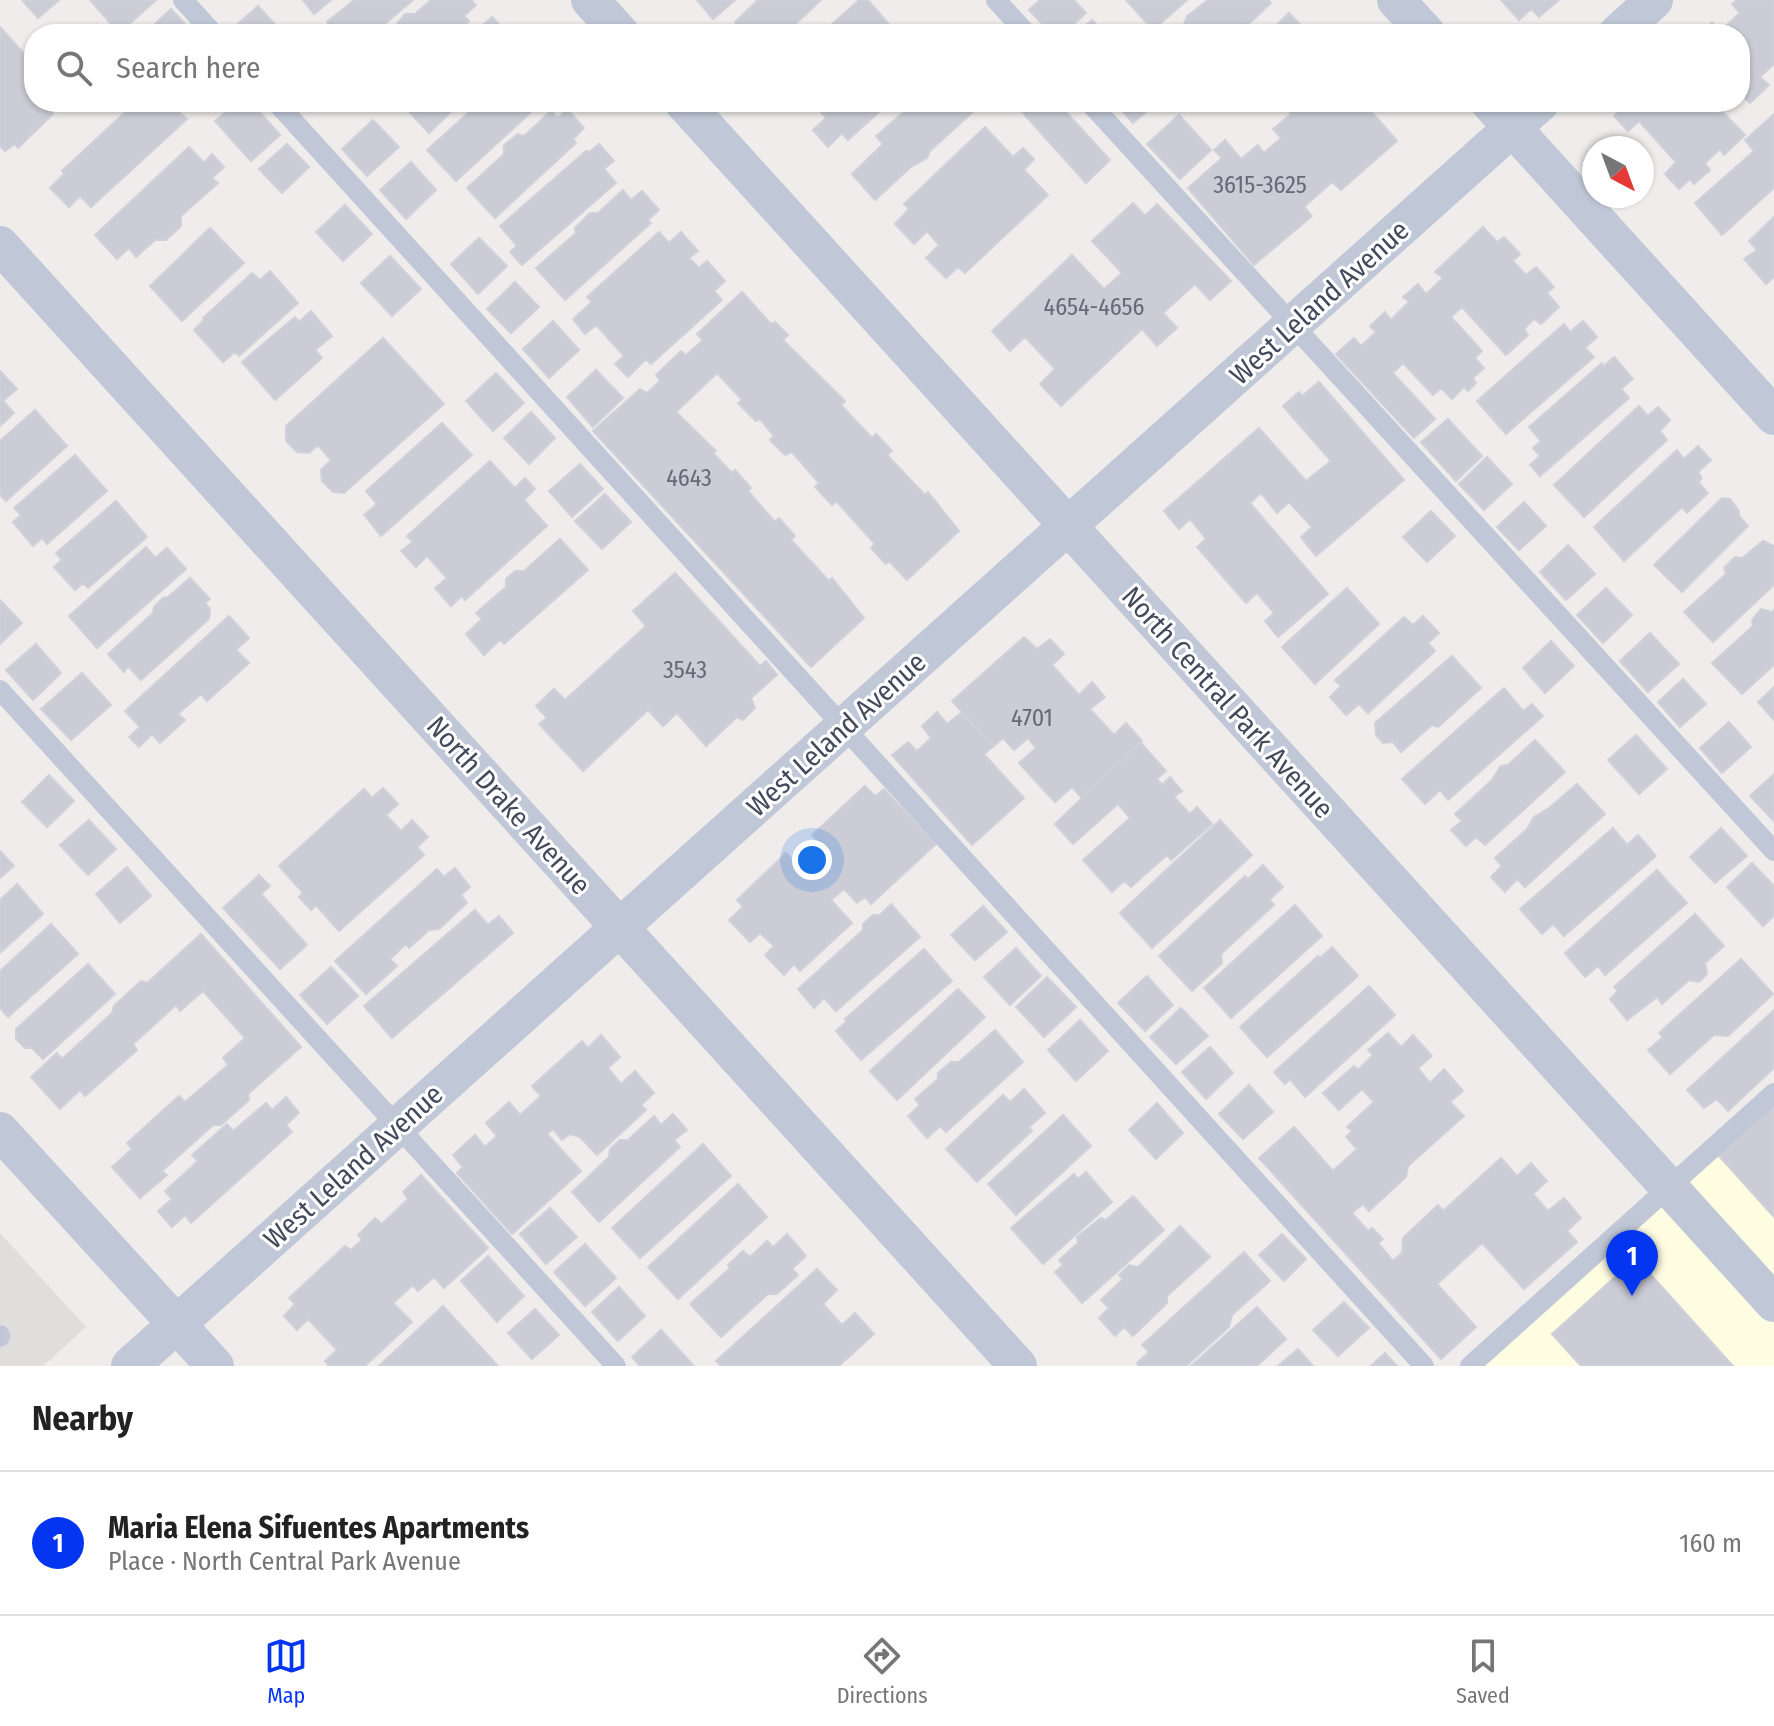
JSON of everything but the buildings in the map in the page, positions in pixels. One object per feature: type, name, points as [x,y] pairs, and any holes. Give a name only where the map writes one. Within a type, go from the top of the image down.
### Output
[{"type":"street","points":[[590,0],[612,24]]},
{"type":"street","points":[[1396,0],[1418,24]]},
{"type":"street","points":[[1628,24],[1654,0]]},
{"type":"street","name":"North Central Park Avenue","points":[[692,112],[1774,1303]]},
{"type":"street","points":[[1500,115],[1774,416]]},
{"type":"street","name":"West Leland Avenue","points":[[130,1366],[1293,325],[1500,115]]},
{"type":"street","name":"North Drake Avenue","points":[[0,245],[1018,1366]]},
{"type":"street","points":[[0,1131],[215,1366]]},
{"type":"lane","points":[[183,0],[205,24]]},
{"type":"lane","points":[[996,0],[1018,24]]},
{"type":"lane","points":[[285,112],[1424,1366]]},
{"type":"lane","points":[[1098,112],[1774,851]]},
{"type":"lane","points":[[0,690],[616,1366]]},
{"type":"lane","points":[[1470,1366],[1774,1093]]},
{"type":"shaded area","points":[[1774,1089],[1774,1366],[1465,1366]]},
{"type":"shaded area","points":[[0,1233],[86,1327],[43,1366],[0,1366]]},
{"type":"place","name":"Maria Elena Sifuentes Apartments","points":[[1632,1296]]}]
